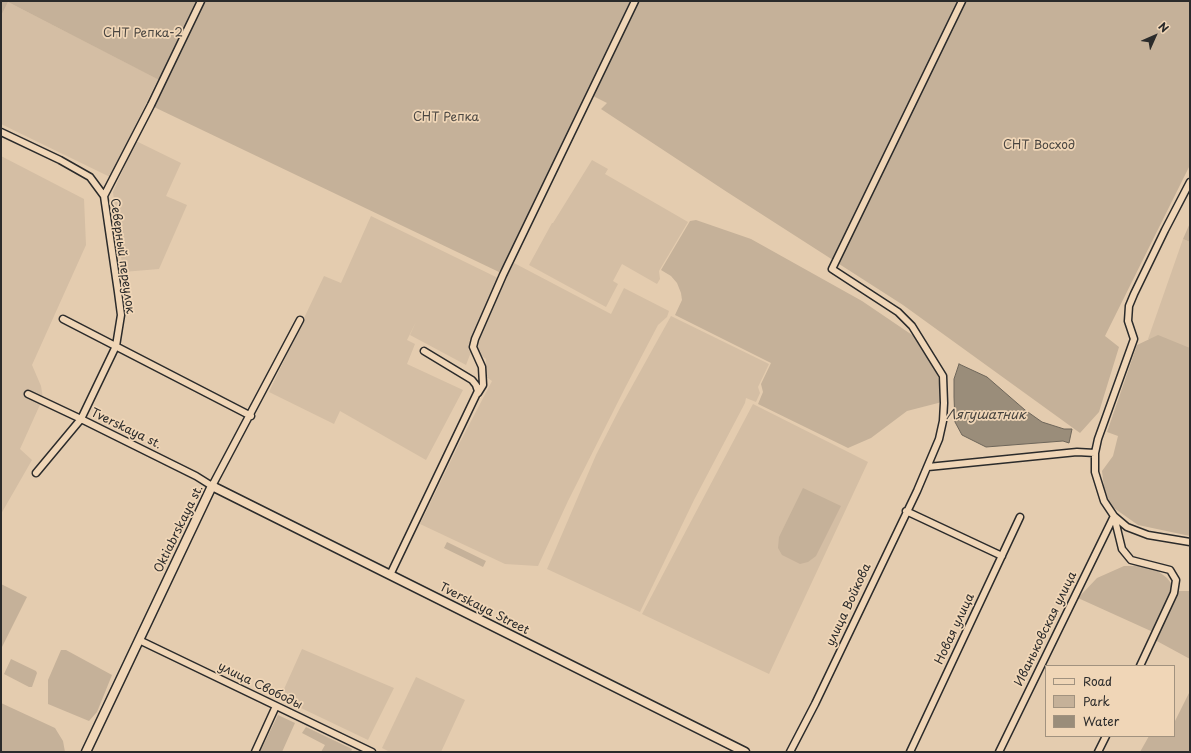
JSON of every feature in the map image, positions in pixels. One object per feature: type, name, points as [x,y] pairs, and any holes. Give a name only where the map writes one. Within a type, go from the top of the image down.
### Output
[{"type":"main road","name":"Tverskaya Street","points":[[212,486],[745,752]]},
{"type":"main road","name":"Oktiabrskaya st.","points":[[86,752],[212,486]]},
{"type":"street","points":[[104,196],[151,104],[200,1]]},
{"type":"street","points":[[390,575],[483,385],[482,366],[473,347],[475,339],[503,275],[635,1]]},
{"type":"street","name":"улица Войкова","points":[[790,752],[815,704],[928,467],[939,439],[943,421],[944,376],[912,326],[898,312],[832,269],[962,1]]},
{"type":"street","name":"Северный переулок","points":[[1,132],[60,160],[90,177],[104,196],[118,292],[120,315],[116,346],[80,419],[36,473]]},
{"type":"street","points":[[1190,182],[1134,294],[1128,320],[1134,339],[1098,439],[1095,453],[1095,472],[1104,501],[1114,516],[1127,527],[1148,535],[1190,542]]},
{"type":"street","points":[[62,319],[250,416]]},
{"type":"street","name":"Oktiabrskaya st.","points":[[212,486],[300,320]]},
{"type":"street","points":[[424,351],[472,380],[478,388],[478,393]]},
{"type":"street","name":"Tverskaya st.","points":[[28,394],[196,476],[212,486]]},
{"type":"street","points":[[928,467],[1077,452],[1095,453]]},
{"type":"street","points":[[906,511],[1002,556]]},
{"type":"street","points":[[1114,516],[1122,549],[1131,560],[1170,570],[1176,580],[1174,593],[1140,665]]},
{"type":"street","name":"Иваньковская улица","points":[[998,752],[1114,516]]},
{"type":"street","name":"Новая улица","points":[[910,752],[1020,517]]},
{"type":"street","name":"улица Свободы","points":[[139,640],[372,752]]},
{"type":"street","points":[[255,752],[276,706]]},
{"type":"street","points":[[1098,752],[1106,737]]},
{"type":"street","points":[[354,752],[358,745]]},
{"type":"shaded area","points":[[8,2],[158,79],[110,177],[1,124],[1,16]]},
{"type":"shaded area","points":[[136,141],[181,163],[166,196],[187,205],[159,269],[123,272],[113,192]]},
{"type":"shaded area","points":[[1,156],[84,199],[86,245],[32,365],[41,386],[43,398],[20,449],[32,460],[1,514]]},
{"type":"shaded area","points":[[592,160],[608,169],[605,174],[688,222],[659,271],[660,279],[657,284],[622,264],[613,281],[618,284],[606,307],[529,265],[552,223]]},
{"type":"shaded area","points":[[371,216],[498,278],[468,349],[471,352],[466,365],[410,335],[416,322],[407,340],[415,344],[407,364],[463,390],[426,460],[340,411],[334,424],[269,392],[324,276],[341,283]]},
{"type":"shaded area","points":[[1183,239],[1190,242],[1190,353],[1148,339]]},
{"type":"shaded area","points":[[514,263],[611,314],[624,288],[669,311],[667,317],[658,325],[625,388],[568,501],[538,566],[505,564],[420,524],[492,381],[485,376],[486,359],[478,353],[477,343],[503,281]]},
{"type":"shaded area","points":[[671,316],[769,364],[758,387],[760,393],[756,402],[746,398],[745,403],[694,500],[640,612],[547,569],[596,455],[621,406]]},
{"type":"shaded area","points":[[753,404],[868,462],[769,674],[642,614]]},
{"type":"shaded area","points":[[302,649],[394,688],[368,740],[280,698]]},
{"type":"shaded area","points":[[416,677],[465,700],[441,752],[390,752],[382,748]]},
{"type":"green space","points":[[1,1],[1190,1],[1190,165],[1105,336],[1119,347],[1099,412],[1080,433],[903,305],[601,109],[607,103],[587,93],[510,256],[499,272],[154,107],[165,83],[8,2],[1,16]]},
{"type":"green space","points":[[696,220],[751,239],[862,301],[921,341],[936,365],[942,402],[907,411],[871,438],[848,448],[758,404],[763,392],[761,384],[771,363],[675,315],[682,300],[681,293],[677,283],[671,276],[661,270],[690,221]]},
{"type":"green space","points":[[1190,223],[1190,242],[1183,239]]},
{"type":"green space","points":[[1158,335],[1190,348],[1190,536],[1138,525],[1111,506],[1104,488],[1102,471],[1113,456],[1118,436],[1107,432],[1137,345]]},
{"type":"green space","points":[[803,488],[841,506],[816,556],[808,562],[800,564],[782,555],[778,548],[779,537]]},
{"type":"green space","points":[[447,542],[486,561],[483,567],[444,548]]},
{"type":"green space","points":[[1124,566],[1154,568],[1167,578],[1177,591],[1190,591],[1190,659],[1155,640],[1153,632],[1078,598],[1097,578]]},
{"type":"green space","points":[[1,584],[27,597],[1,649]]},
{"type":"green space","points":[[61,650],[66,650],[112,675],[97,712],[89,721],[48,704],[48,680]]},
{"type":"green space","points":[[11,659],[36,671],[37,673],[32,687],[29,687],[4,674]]},
{"type":"green space","points":[[1190,691],[1190,752],[1140,752],[1148,737],[1175,737],[1175,721]]},
{"type":"green space","points":[[1,703],[55,728],[63,741],[65,752],[1,752]]},
{"type":"green space","points":[[278,715],[295,723],[282,752],[260,752]]},
{"type":"green space","points":[[306,727],[352,749],[351,752],[321,752],[325,745],[302,733]]},
{"type":"water","name":"Лягушатник","points":[[959,364],[987,377],[1025,410],[1042,422],[1064,429],[1072,429],[1069,443],[1063,441],[986,447],[962,435],[955,422],[954,379]]},
{"type":"park label","name":"СНТ Репка-2","points":[[143,34]]},
{"type":"park label","name":"СНТ Репка","points":[[446,118]]},
{"type":"park label","name":"СНТ Восход","points":[[1039,146]]}]
